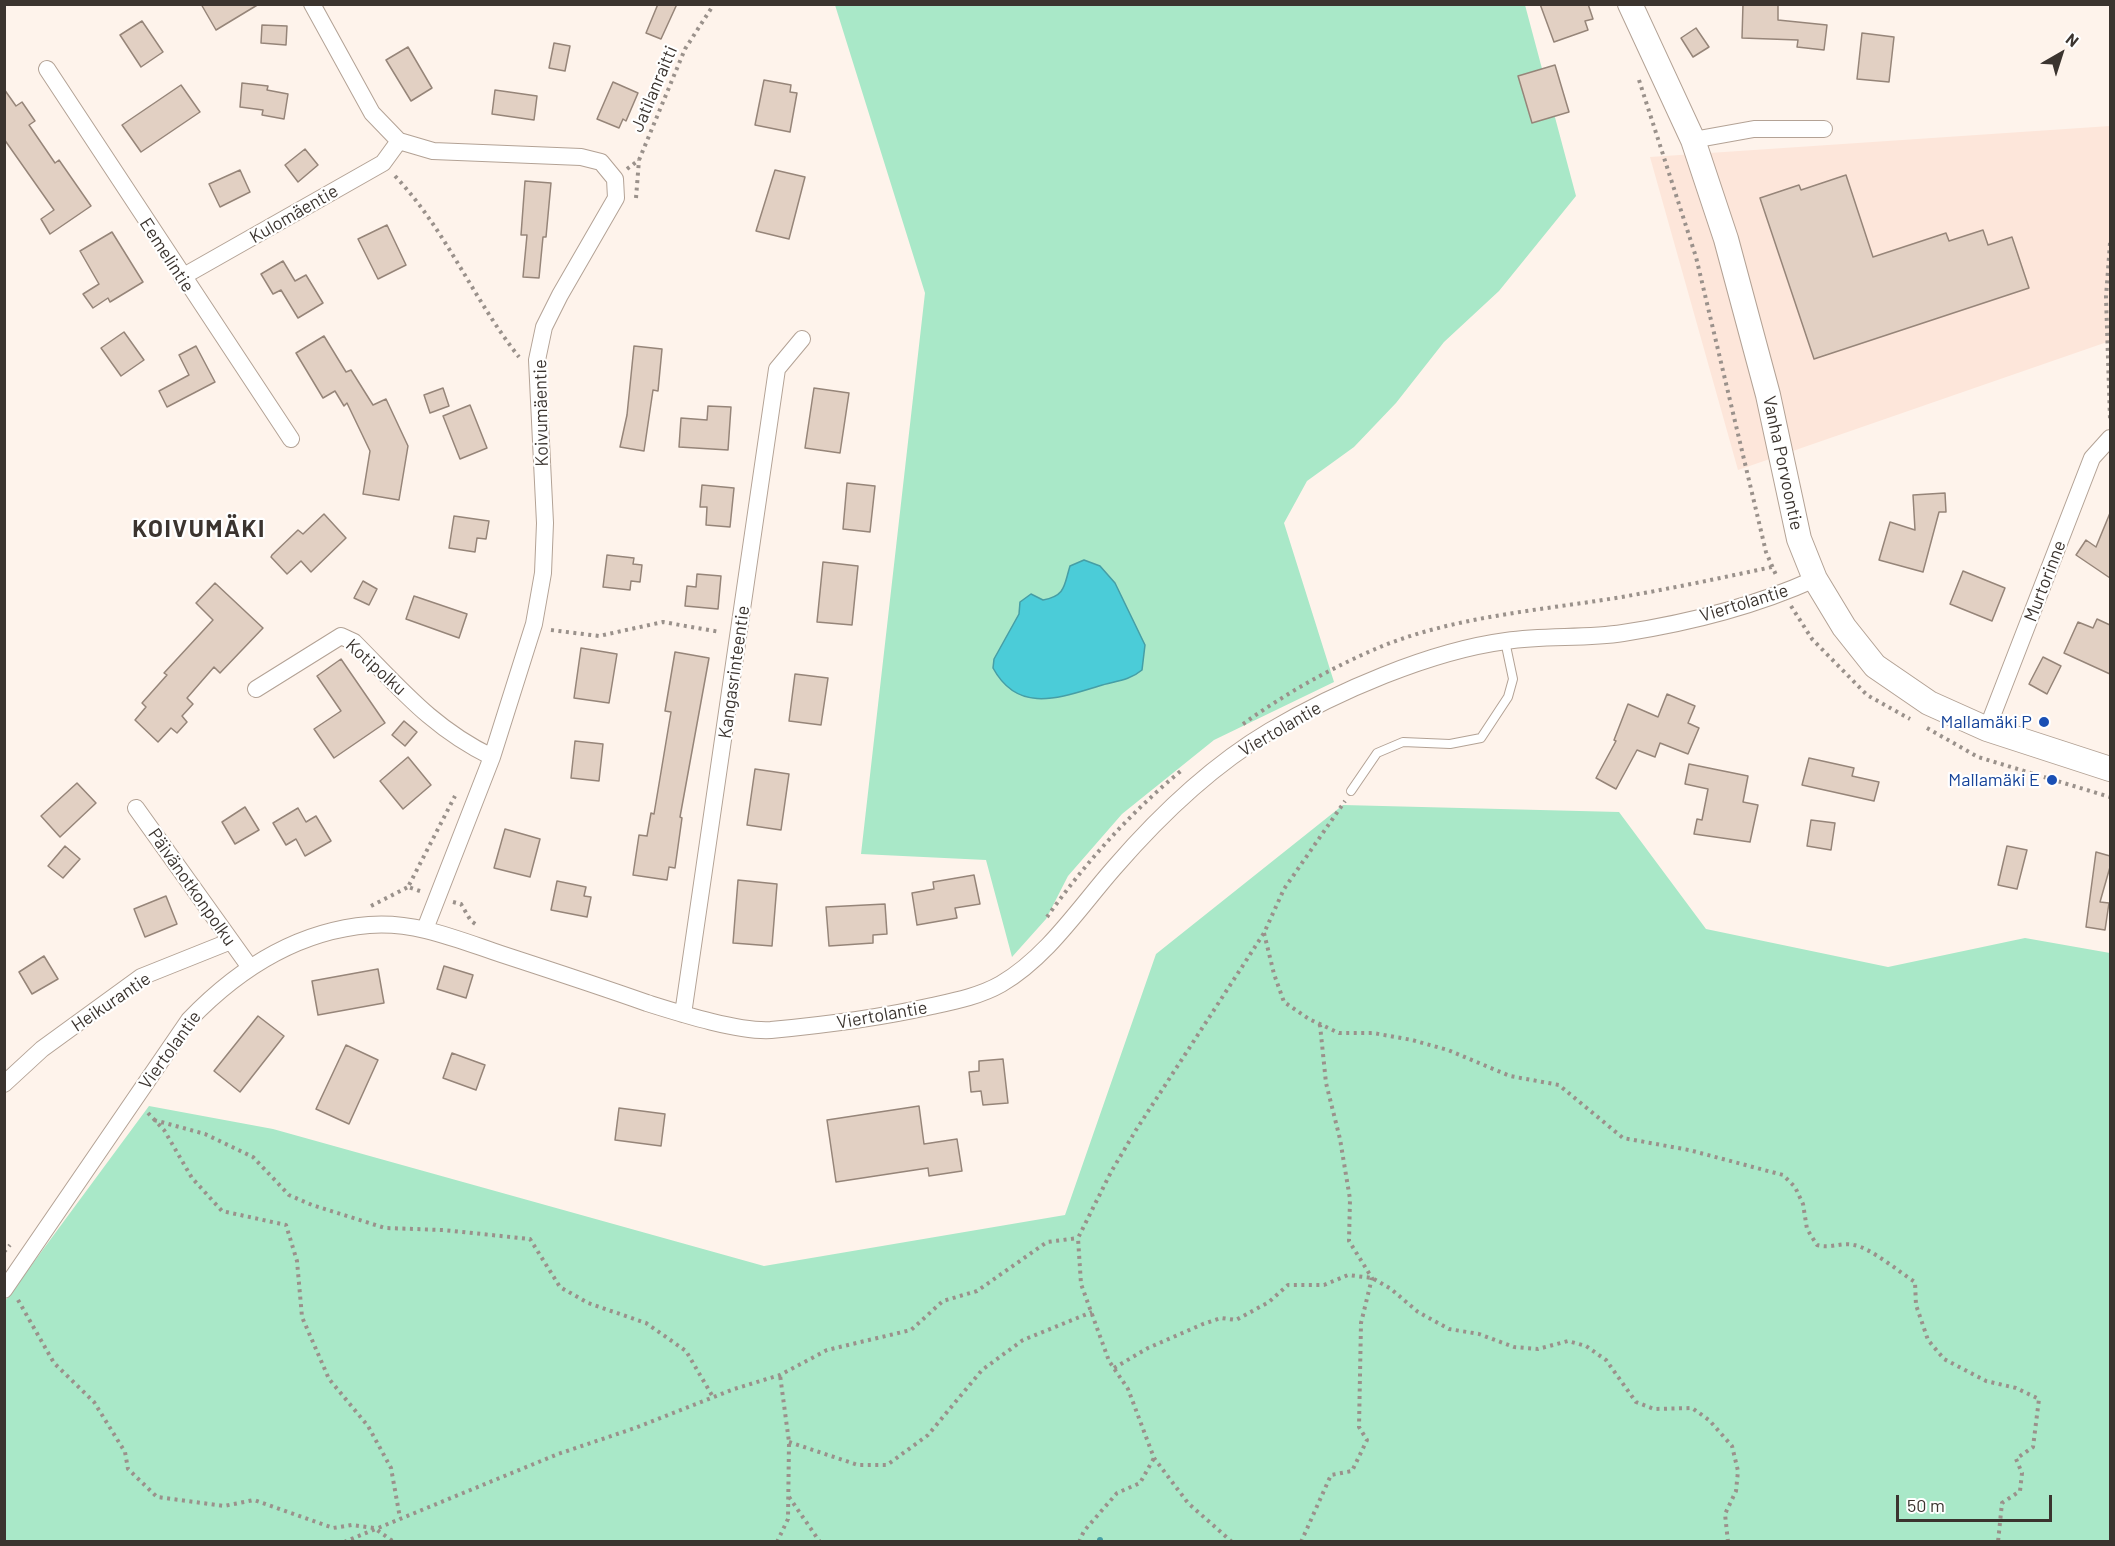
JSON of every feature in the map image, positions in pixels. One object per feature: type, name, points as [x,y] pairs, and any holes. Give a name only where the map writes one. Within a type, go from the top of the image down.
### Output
[{"type":"main road","name":"Vanha Porvoontie","points":[[1630,4],[1693,140],[1726,239],[1768,395],[1799,539],[1815,579],[1844,627],[1875,666],[1929,703],[1987,729],[2110,769]]},
{"type":"street","points":[[312,4],[372,113],[399,141],[433,151],[581,157],[601,162],[615,179]]},
{"type":"street","name":"Eemelintie","points":[[47,69],[182,277],[291,439]]},
{"type":"street","points":[[1693,140],[1754,129],[1824,129]]},
{"type":"street","name":"Kulomäentie","points":[[182,277],[383,162],[399,141]]},
{"type":"street","name":"Koivumäentie","points":[[425,929],[492,757],[534,624],[543,573],[545,523],[537,360],[544,327],[616,198],[615,179]]},
{"type":"street","name":"Kangasrinteentie","points":[[683,1014],[740,636],[777,369],[802,339]]},
{"type":"street","name":"Murtorinne","points":[[1987,729],[2092,458],[2110,438]]},
{"type":"street","name":"Viertolantie","points":[[8,1278],[189,1020],[217,990],[249,966],[294,944],[332,932],[371,925],[425,929],[683,1014],[762,1030],[828,1025],[967,998],[1000,985],[1038,957],[1119,862],[1203,777],[1270,731],[1340,695],[1430,658],[1505,641],[1622,633],[1707,615],[1783,593],[1815,579]]},
{"type":"street","name":"Kotipolku","points":[[256,689],[341,636],[354,642],[436,724],[461,742],[492,757]]},
{"type":"street","name":"Päivänotkonpolku","points":[[136,808],[249,966]]},
{"type":"street","name":"Heikurantie","points":[[4,1084],[42,1049],[141,977],[231,941]]},
{"type":"lane","points":[[1351,791],[1377,753],[1403,742],[1450,744],[1481,738],[1508,697],[1513,679],[1505,641]]},
{"type":"path","name":"Jatilanraitti","points":[[615,179],[639,160],[685,49],[714,4]]},
{"type":"path","points":[[634,203],[639,160]]},
{"type":"path","points":[[383,162],[417,199],[435,224],[495,327],[520,358],[537,360]]},
{"type":"path","points":[[2110,243],[2106,297],[2110,419]]},
{"type":"path","points":[[1234,730],[1280,698],[1385,645],[1436,629],[1500,615],[1658,591],[1772,567]]},
{"type":"path","points":[[534,624],[553,630],[599,636],[663,622],[740,636]]},
{"type":"path","points":[[1042,923],[1075,878],[1110,839],[1147,799],[1189,764]]},
{"type":"path","points":[[458,789],[408,887],[461,904],[471,921],[480,927]]},
{"type":"path","points":[[1232,1542],[1188,1503],[1154,1458],[1128,1389],[1114,1368],[1081,1284],[1078,1238],[1106,1181],[1136,1130],[1264,933],[1284,889],[1351,791]]},
{"type":"path","points":[[1264,933],[1274,974],[1284,1002],[1320,1024],[1339,1033],[1373,1033],[1412,1040],[1448,1050],[1510,1076],[1559,1085],[1623,1138],[1689,1150],[1783,1175],[1795,1187],[1803,1204],[1806,1229],[1817,1245],[1830,1248],[1841,1243],[1858,1245],[1915,1282],[1916,1305],[1928,1340],[1944,1359],[1986,1381],[2016,1388],[2039,1399],[2033,1447],[2016,1459],[2022,1473],[2020,1491],[2002,1503],[1998,1542]]},
{"type":"path","points":[[1301,1542],[1331,1475],[1352,1471],[1367,1440],[1359,1427],[1361,1323],[1372,1278],[1349,1241],[1350,1199],[1340,1139],[1326,1083],[1320,1024]]},
{"type":"path","points":[[134,1100],[164,1130],[192,1178],[222,1210],[286,1225],[297,1261],[302,1317],[329,1379],[368,1426],[391,1468],[400,1518]]},
{"type":"path","points":[[154,1120],[205,1134],[253,1157],[289,1195],[312,1205],[385,1228],[443,1230],[530,1239],[560,1287],[588,1303],[646,1323],[686,1351],[713,1397]]},
{"type":"path","points":[[344,1542],[558,1454],[780,1375],[827,1350],[911,1330],[943,1301],[977,1291],[1047,1242],[1078,1238]]},
{"type":"path","points":[[1114,1368],[1148,1348],[1203,1324],[1221,1318],[1236,1320],[1269,1302],[1288,1285],[1324,1285],[1348,1275],[1372,1278],[1391,1289],[1418,1312],[1449,1329],[1479,1334],[1514,1347],[1538,1349],[1568,1341],[1586,1346],[1606,1360],[1636,1402],[1654,1409],[1692,1408],[1709,1420],[1732,1446],[1738,1471],[1737,1491],[1725,1514],[1728,1542]]},
{"type":"path","points":[[8,1278],[54,1363],[94,1402],[110,1432],[125,1452],[128,1469],[157,1497],[224,1506],[254,1500],[333,1528],[352,1525],[374,1528],[394,1542]]},
{"type":"path","points":[[789,1442],[858,1465],[888,1465],[928,1435],[982,1370],[1023,1340],[1092,1312]]},
{"type":"path","points":[[777,1542],[788,1519],[789,1442],[780,1375]]},
{"type":"path","points":[[1078,1542],[1084,1531],[1117,1493],[1140,1483],[1154,1458]]},
{"type":"path","points":[[788,1496],[820,1542]]},
{"type":"shaded area","points":[[2110,126],[2110,341],[1738,470],[1650,157]]},
{"type":"green space","points":[[835,5],[1525,5],[1576,196],[1499,291],[1444,342],[1396,403],[1354,447],[1307,481],[1284,523],[1334,682],[1214,740],[1122,814],[1068,876],[1046,919],[1012,957],[986,860],[861,854],[925,293]]},
{"type":"green space","points":[[1343,805],[1619,812],[1706,929],[1888,967],[2025,938],[2110,953],[2110,1541],[5,1542],[5,1301],[149,1106],[273,1129],[764,1266],[1065,1215],[1156,954]]},
{"type":"water","points":[[1084,560],[1100,566],[1115,583],[1145,645],[1142,670],[1122,680],[1054,698],[1040,699],[1014,692],[993,668],[994,659],[1019,614],[1020,602],[1031,594],[1043,600],[1056,596],[1063,589],[1070,566]]},
{"type":"building","points":[[201,4],[259,4],[216,30]]},
{"type":"building","points":[[658,4],[677,4],[661,39],[646,33]]},
{"type":"building","points":[[1540,4],[1588,4],[1593,19],[1585,21],[1588,30],[1554,42]]},
{"type":"building","points":[[1743,4],[1778,4],[1778,20],[1827,25],[1824,50],[1797,47],[1798,40],[1742,38]]},
{"type":"building","points":[[142,21],[163,52],[141,67],[120,35]]},
{"type":"building","points":[[262,25],[287,26],[286,45],[261,43]]},
{"type":"building","points":[[1696,28],[1709,47],[1693,57],[1681,38]]},
{"type":"building","points":[[1862,33],[1894,37],[1889,82],[1857,79]]},
{"type":"building","points":[[554,43],[570,46],[565,71],[549,68]]},
{"type":"building","points":[[408,47],[432,88],[411,101],[386,60]]},
{"type":"building","points":[[1555,65],[1569,112],[1532,123],[1518,76]]},
{"type":"building","points":[[764,80],[791,85],[790,92],[797,93],[790,132],[755,125]]},
{"type":"building","points":[[613,82],[638,93],[626,121],[623,119],[619,128],[597,119]]},
{"type":"building","points":[[242,83],[268,86],[267,90],[288,94],[284,119],[262,115],[263,110],[240,107]]},
{"type":"building","points":[[181,85],[200,112],[141,152],[122,125]]},
{"type":"building","points":[[4,89],[16,106],[22,102],[35,121],[29,125],[55,163],[59,160],[91,206],[50,234],[41,219],[54,210],[4,139]]},
{"type":"building","points":[[495,90],[537,96],[534,120],[492,114]]},
{"type":"building","points":[[305,149],[318,165],[298,182],[285,165]]},
{"type":"building","points":[[240,170],[250,192],[220,207],[209,184]]},
{"type":"building","points":[[775,170],[805,177],[789,239],[756,231]]},
{"type":"building","points":[[1846,175],[1873,257],[1946,233],[1949,241],[1983,230],[1988,245],[2012,237],[2029,288],[1814,359],[1760,198],[1799,185],[1801,190]]},
{"type":"building","points":[[525,181],[551,183],[546,237],[543,237],[539,278],[523,277],[527,235],[521,235]]},
{"type":"building","points":[[387,225],[406,265],[378,279],[358,239]]},
{"type":"building","points":[[112,232],[143,282],[110,302],[108,298],[93,308],[83,294],[99,284],[80,251]]},
{"type":"building","points":[[283,261],[295,281],[306,275],[323,303],[298,318],[281,290],[273,294],[261,274]]},
{"type":"building","points":[[124,332],[144,360],[121,376],[101,348]]},
{"type":"building","points":[[324,336],[346,372],[351,370],[373,405],[386,399],[408,446],[399,500],[363,494],[370,451],[347,403],[344,406],[335,391],[323,398],[296,353]]},
{"type":"building","points":[[196,346],[215,382],[167,407],[159,391],[189,375],[179,355]]},
{"type":"building","points":[[634,346],[662,349],[658,391],[653,390],[644,451],[620,447],[627,415]]},
{"type":"building","points":[[443,388],[449,406],[430,413],[424,395]]},
{"type":"building","points":[[814,388],[849,393],[840,453],[805,448]]},
{"type":"building","points":[[470,405],[487,448],[460,459],[443,416]]},
{"type":"building","points":[[708,406],[731,407],[728,450],[679,447],[681,418],[707,420]]},
{"type":"building","points":[[847,483],[875,486],[870,532],[843,529]]},
{"type":"building","points":[[702,485],[734,488],[730,527],[706,525],[707,507],[700,507]]},
{"type":"building","points":[[1945,493],[1946,512],[1939,512],[1923,572],[1879,560],[1890,522],[1915,530],[1913,495]]},
{"type":"building","points":[[2110,513],[2110,578],[2076,555],[2086,540],[2096,547]]},
{"type":"building","points":[[324,514],[346,538],[311,572],[301,561],[287,574],[271,557],[272,555],[298,530],[303,534]]},
{"type":"building","points":[[454,516],[489,521],[486,539],[477,538],[475,552],[449,548]]},
{"type":"building","points":[[607,555],[634,558],[633,564],[642,565],[640,582],[631,581],[630,590],[603,587]]},
{"type":"building","points":[[823,562],[858,566],[852,625],[817,622]]},
{"type":"building","points":[[1963,571],[2005,588],[1992,621],[1950,604]]},
{"type":"building","points":[[697,574],[721,576],[718,609],[685,606],[687,586],[696,587]]},
{"type":"building","points":[[363,581],[377,589],[369,605],[354,598]]},
{"type":"building","points":[[215,583],[263,628],[220,673],[214,667],[187,698],[193,704],[182,716],[187,722],[177,733],[171,728],[158,742],[135,720],[146,707],[142,703],[167,675],[164,673],[213,620],[196,603]]},
{"type":"building","points":[[414,596],[467,614],[459,638],[406,619]]},
{"type":"building","points":[[2097,619],[2110,625],[2110,674],[2064,653],[2078,622],[2093,628]]},
{"type":"building","points":[[581,648],[617,654],[609,703],[574,698]]},
{"type":"building","points":[[675,652],[709,658],[680,817],[682,818],[675,868],[669,867],[667,880],[633,875],[639,835],[647,836],[651,813],[654,814],[671,712],[665,711]]},
{"type":"building","points":[[2043,657],[2061,666],[2047,694],[2029,684]]},
{"type":"building","points":[[341,659],[385,723],[334,758],[314,729],[341,711],[317,676]]},
{"type":"building","points":[[795,674],[828,678],[821,725],[789,721]]},
{"type":"building","points":[[1667,694],[1695,706],[1688,723],[1699,728],[1688,754],[1660,743],[1655,757],[1637,750],[1616,789],[1596,778],[1616,741],[1614,740],[1628,704],[1658,717]]},
{"type":"building","points":[[404,721],[417,732],[405,746],[392,735]]},
{"type":"building","points":[[575,741],[603,744],[599,781],[571,778]]},
{"type":"building","points":[[408,757],[431,785],[403,809],[380,781]]},
{"type":"building","points":[[1809,758],[1854,768],[1852,776],[1879,782],[1874,801],[1802,785]]},
{"type":"building","points":[[1689,764],[1748,776],[1743,802],[1758,805],[1750,842],[1694,834],[1697,819],[1702,820],[1708,789],[1685,784]]},
{"type":"building","points":[[755,769],[789,774],[781,830],[747,825]]},
{"type":"building","points":[[77,783],[96,803],[60,837],[41,816]]},
{"type":"building","points":[[245,807],[259,830],[235,844],[222,822]]},
{"type":"building","points":[[298,808],[306,822],[316,816],[331,841],[305,856],[296,839],[286,845],[273,823]]},
{"type":"building","points":[[1811,820],[1835,823],[1831,850],[1807,846]]},
{"type":"building","points":[[505,829],[540,839],[530,877],[494,868]]},
{"type":"building","points":[[65,846],[80,859],[63,878],[48,866]]},
{"type":"building","points":[[2007,846],[2027,850],[2017,889],[1998,885]]},
{"type":"building","points":[[2096,852],[2110,856],[2110,867],[2100,902],[2109,903],[2105,930],[2086,927]]},
{"type":"building","points":[[974,875],[980,904],[955,908],[957,918],[917,925],[912,893],[934,889],[933,882]]},
{"type":"building","points":[[738,880],[777,884],[772,946],[733,943]]},
{"type":"building","points":[[557,881],[586,887],[584,896],[591,897],[587,917],[551,910]]},
{"type":"building","points":[[166,896],[177,924],[145,937],[134,909]]},
{"type":"building","points":[[885,904],[887,934],[873,935],[873,943],[829,946],[826,907]]},
{"type":"building","points":[[44,956],[58,979],[32,994],[19,972]]},
{"type":"building","points":[[444,966],[473,975],[466,998],[437,989]]},
{"type":"building","points":[[378,969],[384,1003],[318,1015],[312,981]]},
{"type":"building","points":[[258,1016],[284,1036],[240,1092],[214,1071]]},
{"type":"building","points":[[346,1045],[378,1060],[349,1124],[316,1109]]},
{"type":"building","points":[[452,1053],[485,1065],[476,1090],[443,1078]]},
{"type":"building","points":[[1003,1059],[1008,1103],[983,1105],[981,1091],[971,1092],[969,1072],[979,1071],[979,1061]]},
{"type":"building","points":[[919,1106],[924,1144],[957,1139],[962,1171],[929,1176],[928,1168],[836,1182],[827,1120]]},
{"type":"building","points":[[619,1108],[665,1114],[661,1146],[615,1140]]},
{"type":"place","name":"Mallamäki P","points":[[2044,722]]},
{"type":"place","name":"Mallamäki E","points":[[2052,780]]},
{"type":"district","name":"KOIVUMÄKI","points":[[199,529]]}]
